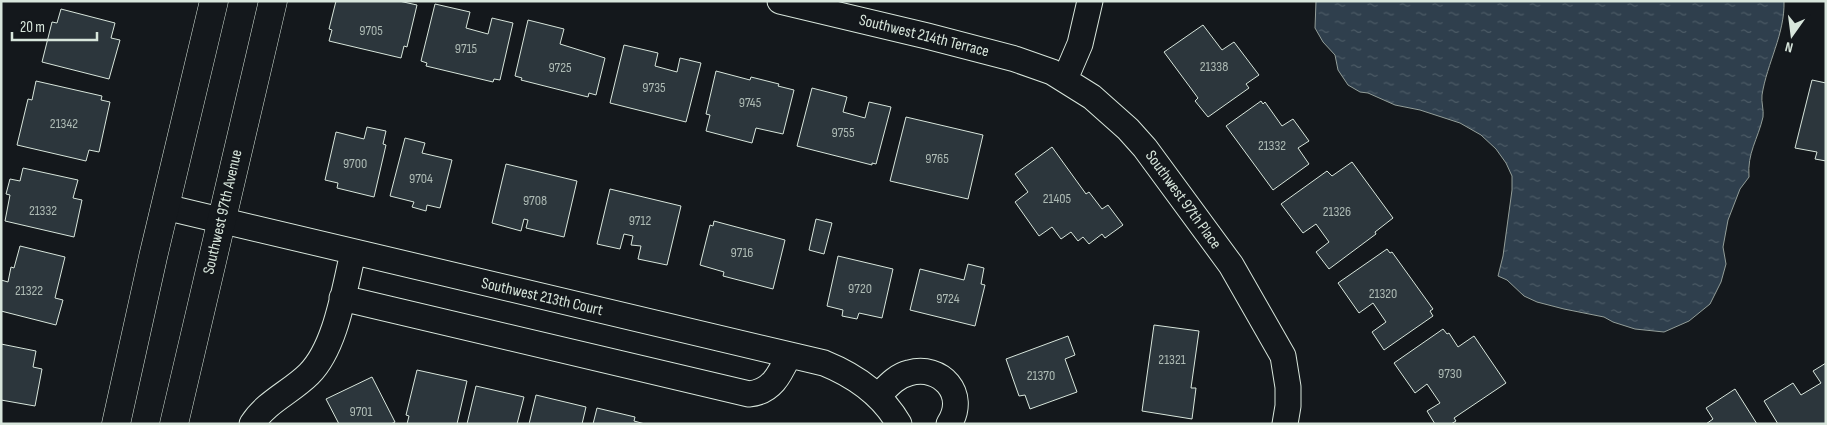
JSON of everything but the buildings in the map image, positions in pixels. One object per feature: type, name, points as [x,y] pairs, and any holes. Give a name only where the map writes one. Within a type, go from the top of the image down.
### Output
[{"type":"street","points":[[116,424],[164,207],[214,1]]},
{"type":"street","name":"Southwest 97th Avenue","points":[[174,424],[273,1]]},
{"type":"street","name":"Southwest 214th Terrace","points":[[780,1],[982,50],[1037,66],[1065,79]]},
{"type":"street","points":[[1065,79],[1080,44],[1090,1]]},
{"type":"street","name":"Southwest 97th Place","points":[[1065,79],[1092,97],[1128,129],[1163,172],[1231,265],[1283,356],[1288,387],[1288,406],[1285,424]]},
{"type":"street","name":"Southwest 213th Court","points":[[164,207],[221,222],[818,361],[857,379],[878,396],[892,411],[899,423]]},
{"type":"street","points":[[252,424],[266,407],[302,381],[324,357],[353,253]]},
{"type":"street","points":[[342,298],[749,394],[758,393],[769,387],[777,378],[789,355]]},
{"type":"street","points":[[878,396],[899,377],[908,373],[928,372],[936,374],[950,385],[954,392],[955,410],[949,424]]},
{"type":"water","points":[[1316,1],[1784,1],[1782,25],[1764,83],[1762,95],[1763,117],[1751,153],[1749,177],[1740,189],[1728,220],[1723,247],[1726,264],[1721,282],[1710,304],[1689,321],[1664,332],[1635,329],[1604,317],[1537,302],[1524,296],[1507,280],[1498,276],[1503,256],[1512,190],[1512,176],[1506,163],[1496,149],[1481,135],[1460,123],[1420,110],[1395,105],[1368,93],[1360,92],[1348,85],[1338,70],[1335,55],[1323,42],[1315,28]]}]
